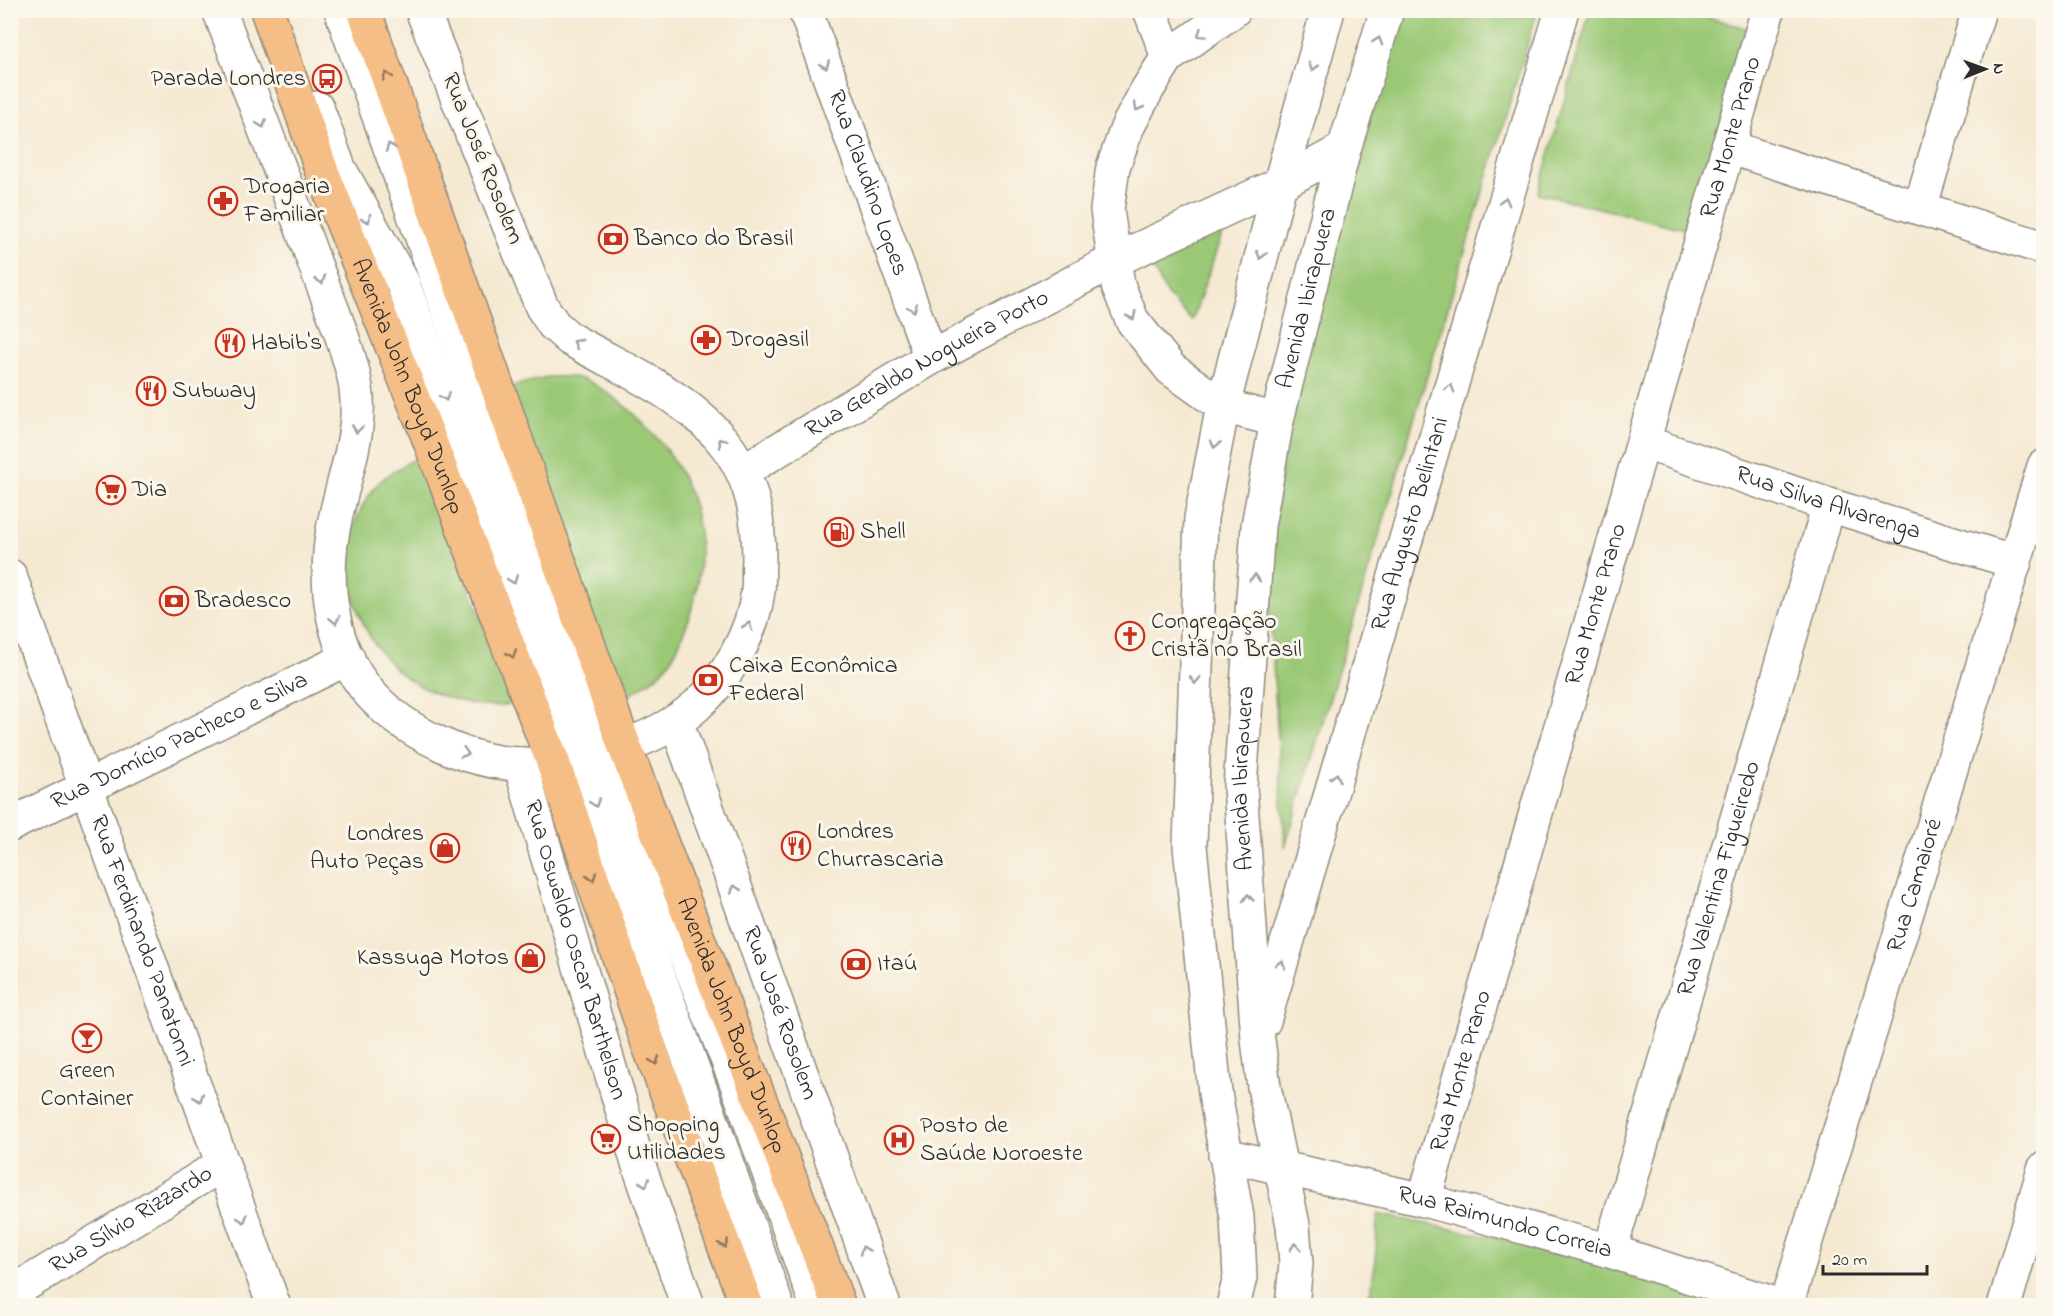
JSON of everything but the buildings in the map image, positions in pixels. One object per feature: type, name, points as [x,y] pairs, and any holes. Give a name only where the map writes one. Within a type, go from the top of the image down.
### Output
[{"type":"main road","name":"Avenida John Boyd Dunlop","points":[[267,10],[321,169],[422,420],[590,754],[839,1305]]},
{"type":"main road","name":"Avenida John Boyd Dunlop","points":[[364,10],[590,754],[649,1046],[747,1305]]},
{"type":"street","name":"Avenida John Boyd Dunlop","points":[[219,10],[301,225],[353,371],[358,394],[355,441],[331,538],[328,565],[336,627],[348,658],[363,684],[378,703],[399,719],[445,746],[465,754],[520,764],[590,754],[676,721],[698,704],[725,671],[741,645],[758,593],[759,531],[755,505],[743,471],[730,450],[680,401],[570,339],[554,326],[542,307]]},
{"type":"street","points":[[281,10],[339,168],[402,281],[590,754],[735,1079],[817,1305]]},
{"type":"street","points":[[341,10],[704,1099],[777,1305]]},
{"type":"street","name":"Rua José Rosolem","points":[[422,10],[542,307]]},
{"type":"street","name":"Rua Claudino Lopes","points":[[805,10],[931,358]]},
{"type":"street","points":[[1150,10],[1168,57]]},
{"type":"street","points":[[1234,10],[1168,57],[1147,90],[1127,128],[1113,168],[1107,210],[1119,285],[1132,320],[1171,369],[1223,406],[1277,420]]},
{"type":"street","points":[[1233,1305],[1240,1277],[1238,1227],[1215,1093],[1190,846],[1201,518],[1223,406],[1280,184],[1328,10]]},
{"type":"street","name":"Avenida Ibirapuera","points":[[1292,1305],[1296,1264],[1293,1225],[1264,1087],[1258,1040],[1240,787],[1258,526],[1277,420],[1344,149],[1387,10]]},
{"type":"street","name":"Rua Augusto Belintani","points":[[1258,1040],[1562,10]]},
{"type":"street","name":"Rua Monte Prano","points":[[1424,1200],[1768,10]]},
{"type":"street","points":[[1920,208],[1979,10]]},
{"type":"street","points":[[1728,147],[2043,248]]},
{"type":"street","name":"Rua Geraldo Nogueira Porto","points":[[743,471],[931,358],[1115,260],[1280,184],[1344,149]]},
{"type":"street","name":"Rua Silva Alvarenga","points":[[1643,442],[1829,505],[2015,562]]},
{"type":"street","name":"Rua Camaioré","points":[[1786,1305],[2043,465]]},
{"type":"street","name":"Rua Valentina Figueiredo","points":[[1610,1251],[1829,505]]},
{"type":"street","name":"Rua Ferdinando Panatonni","points":[[10,576],[88,786],[274,1305]]},
{"type":"street","name":"Rua Domício Pacheco e Silva","points":[[10,825],[348,658]]},
{"type":"street","name":"Rua José Rosolem","points":[[676,721],[884,1305]]},
{"type":"street","name":"Rua Oswaldo Oscar Barthelson","points":[[520,764],[637,1160],[688,1305]]},
{"type":"street","name":"Rua Raimundo Correia","points":[[1226,1155],[1424,1200],[1610,1251],[1781,1305]]},
{"type":"street","name":"Rua Sílvio Rizzardo","points":[[10,1294],[223,1164]]},
{"type":"street","points":[[2004,1305],[2043,1169]]},
{"type":"green space","points":[[1520,10],[1536,16],[1285,847],[1267,571],[1290,403],[1399,11]]},
{"type":"green space","points":[[1590,11],[1686,11],[1750,29],[1688,230],[1538,193]]},
{"type":"green space","points":[[1231,208],[1192,321],[1166,293],[1147,257]]},
{"type":"green space","points":[[547,377],[571,377],[585,380],[607,392],[632,412],[654,434],[671,457],[685,482],[694,508],[699,534],[700,562],[696,591],[683,634],[675,653],[663,670],[619,702],[502,389]]},
{"type":"green space","points":[[417,457],[516,704],[491,706],[468,703],[448,698],[410,680],[383,656],[373,641],[357,607],[349,571],[348,553],[357,518],[365,501],[380,482]]},
{"type":"green space","points":[[1377,1214],[1575,1254],[1743,1306],[1368,1306],[1376,1260]]},
{"type":"place","name":"Parada Londres","points":[[327,79]]},
{"type":"place","name":"Drogaria Familiar","points":[[223,201]]},
{"type":"place","name":"Banco do Brasil","points":[[613,239]]},
{"type":"place","name":"Drogasil","points":[[706,340]]},
{"type":"place","name":"Habib's","points":[[230,343]]},
{"type":"place","name":"Subway","points":[[151,391]]},
{"type":"place","name":"Dia","points":[[111,490]]},
{"type":"place","name":"Shell","points":[[839,532]]},
{"type":"place","name":"Bradesco","points":[[174,601]]},
{"type":"place","name":"Congregação Cristã no Brasil","points":[[1130,636]]},
{"type":"place","name":"Caixa Econômica Federal","points":[[708,680]]},
{"type":"place","name":"Londres Churrascaria","points":[[796,846]]},
{"type":"place","name":"Londres Auto Peças","points":[[445,848]]},
{"type":"place","name":"Kassuga Motos","points":[[530,958]]},
{"type":"place","name":"Itaú","points":[[856,964]]},
{"type":"place","name":"Green Container","points":[[87,1038]]},
{"type":"place","name":"Shopping Utilidades","points":[[606,1139]]},
{"type":"place","name":"Posto de Saúde Noroeste","points":[[899,1140]]}]
